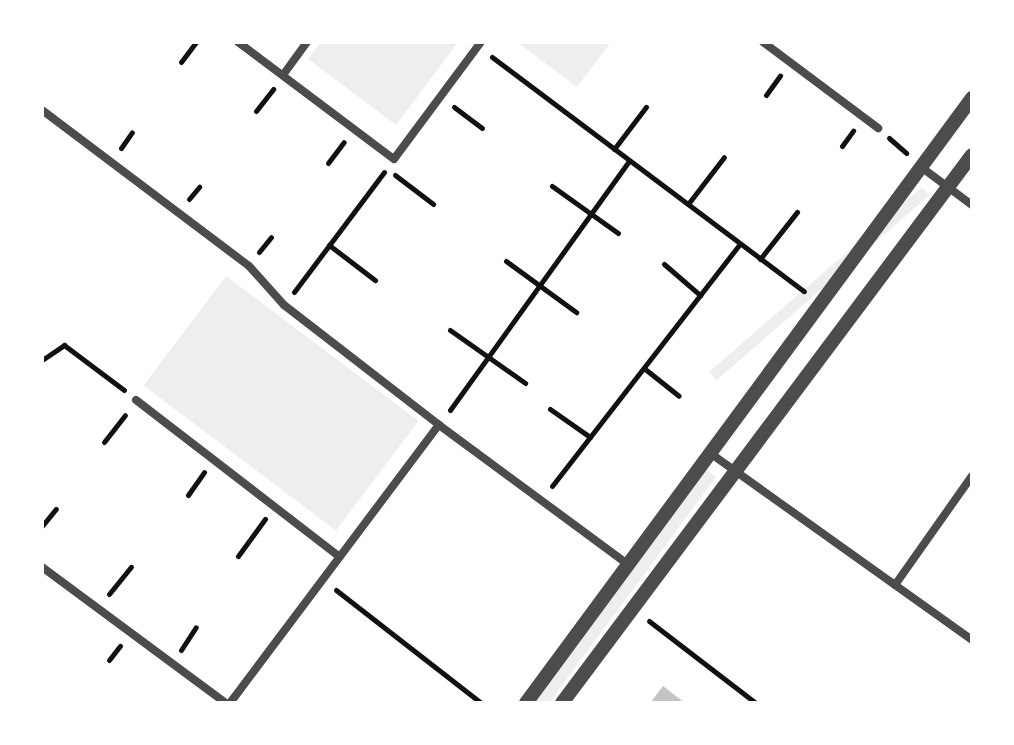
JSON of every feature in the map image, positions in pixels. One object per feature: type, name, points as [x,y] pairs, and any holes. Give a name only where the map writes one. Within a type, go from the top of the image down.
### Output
[{"type":"street","points":[[238,42],[394,159],[479,44]]},
{"type":"street","points":[[283,75],[307,42]]},
{"type":"street","points":[[763,42],[878,128]]},
{"type":"street","points":[[526,703],[626,563],[972,98]]},
{"type":"street","points":[[42,110],[249,266],[284,305],[439,425],[626,563]]},
{"type":"street","points":[[562,703],[972,155]]},
{"type":"street","points":[[921,167],[972,205]]},
{"type":"street","points":[[136,400],[340,557]]},
{"type":"street","points":[[42,567],[228,703],[439,425]]},
{"type":"street","points":[[710,453],[972,640]]},
{"type":"street","points":[[895,585],[972,476]]},
{"type":"path","points":[[181,62],[196,42]]},
{"type":"path","points":[[479,44],[820,304]]},
{"type":"path","points":[[256,111],[283,75]]},
{"type":"path","points":[[440,97],[482,128]]},
{"type":"path","points":[[614,149],[646,107]]},
{"type":"path","points":[[878,128],[921,167]]},
{"type":"path","points":[[688,204],[724,157]]},
{"type":"path","points":[[439,425],[629,161]]},
{"type":"path","points":[[284,305],[386,169],[433,204]]},
{"type":"path","points":[[552,186],[618,233]]},
{"type":"path","points":[[760,259],[797,212]]},
{"type":"path","points":[[540,501],[740,244]]},
{"type":"path","points":[[329,245],[375,280]]},
{"type":"path","points":[[506,261],[576,312]]},
{"type":"path","points":[[664,264],[700,295]]},
{"type":"path","points":[[450,330],[525,383]]},
{"type":"path","points":[[42,360],[64,345],[136,400],[104,442]]},
{"type":"path","points":[[645,369],[679,396]]},
{"type":"path","points":[[550,409],[590,437]]},
{"type":"path","points":[[238,556],[276,505]]},
{"type":"path","points":[[42,526],[56,509]]},
{"type":"path","points":[[98,608],[131,567]]},
{"type":"path","points":[[323,579],[481,703]]},
{"type":"path","points":[[632,609],[756,703]]},
{"type":"shaded area","points":[[321,42],[458,42],[396,125],[308,59]]},
{"type":"shaded area","points":[[517,42],[611,42],[577,87]]},
{"type":"shaded area","points":[[922,187],[929,195],[716,380],[709,372]]},
{"type":"shaded area","points":[[226,276],[418,421],[336,530],[144,385]]},
{"type":"shaded area","points":[[703,467],[716,477],[549,703],[535,703]]},
{"type":"building","points":[[663,686],[685,703],[650,703]]}]
